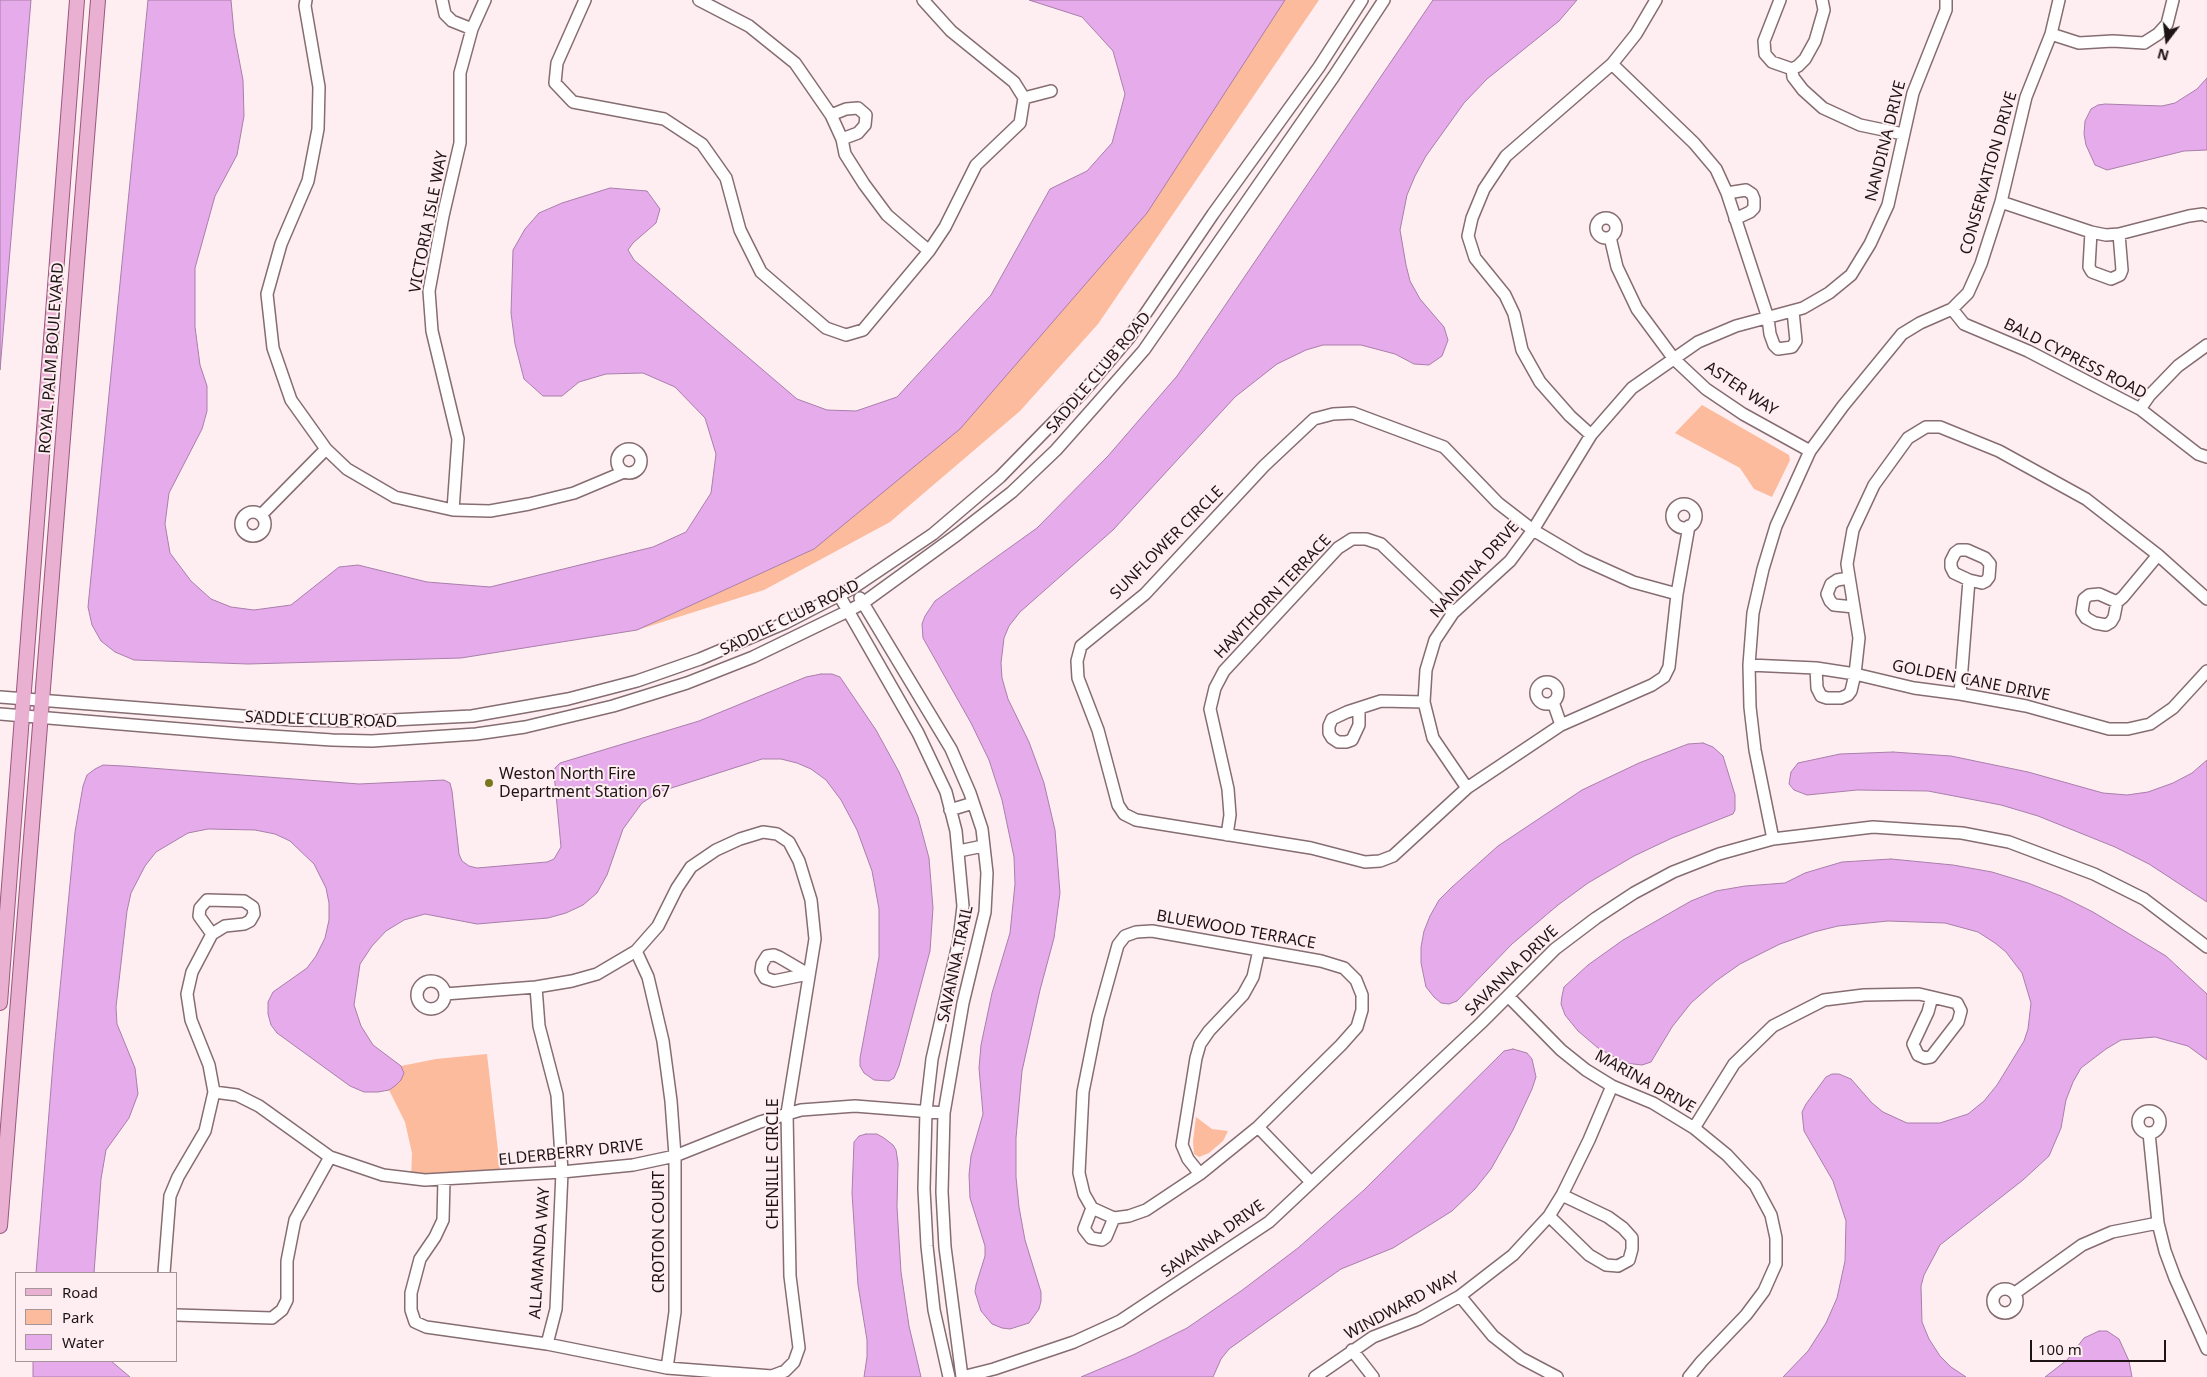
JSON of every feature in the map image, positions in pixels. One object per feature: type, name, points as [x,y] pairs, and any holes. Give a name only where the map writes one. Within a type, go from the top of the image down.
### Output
[{"type":"main road","name":"ROYAL PALM BOULEVARD","points":[[0,1003],[77,0]]},
{"type":"main road","name":"ROYAL PALM BOULEVARD","points":[[0,1226],[98,0]]},
{"type":"street","points":[[306,0],[305,6],[319,87],[318,129],[308,181],[281,244],[267,294],[273,348],[291,400],[326,449],[347,469],[395,497],[453,510],[490,512],[529,504],[574,493],[624,472]]},
{"type":"street","points":[[442,0],[445,14],[452,20],[472,29]]},
{"type":"street","name":"VICTORIA ISLE WAY","points":[[453,510],[458,439],[432,331],[429,291],[443,216],[460,143],[460,73],[472,29],[485,0]]},
{"type":"street","points":[[585,0],[556,63],[555,83],[573,102],[664,119],[702,144],[726,178],[740,230],[761,272],[826,328],[846,335],[863,330],[929,251],[946,227],[976,165],[1020,122],[1024,98],[1014,82],[951,32],[923,0]]},
{"type":"street","points":[[699,0],[749,26],[795,63],[831,115],[842,139],[845,154],[876,200],[887,215],[929,251]]},
{"type":"street","name":"SADDLE CLUB ROAD","points":[[0,697],[294,720],[372,720],[472,716],[568,699],[636,681],[700,659],[785,623],[854,588],[933,534],[1000,477],[1084,391],[1129,338],[1213,214],[1319,67],[1362,0]]},
{"type":"street","name":"SADDLE CLUB ROAD","points":[[0,714],[332,740],[372,741],[476,734],[525,727],[613,706],[686,683],[753,657],[848,611],[863,603],[1012,492],[1056,450],[1095,406],[1144,350],[1334,76],[1384,0]]},
{"type":"street","points":[[1591,435],[1570,416],[1540,382],[1522,350],[1514,314],[1506,295],[1475,258],[1468,236],[1472,218],[1484,189],[1506,156],[1612,64],[1636,34],[1656,0]]},
{"type":"street","points":[[1780,0],[1764,41],[1765,54],[1772,62],[1792,69],[1805,59],[1815,41],[1824,10],[1822,0]]},
{"type":"street","name":"NANDINA DRIVE","points":[[1467,788],[1433,738],[1424,702],[1426,670],[1435,640],[1453,613],[1510,560],[1533,530],[1591,435],[1632,388],[1698,342],[1736,326],[1803,308],[1829,294],[1851,275],[1870,244],[1888,205],[1898,168],[1913,93],[1946,10],[1946,0]]},
{"type":"street","name":"CONSERVATION DRIVE","points":[[1772,839],[1755,750],[1750,707],[1749,665],[1753,613],[1762,569],[1776,526],[1810,451],[1843,406],[1902,334],[1920,323],[1952,309],[1968,293],[1978,271],[2001,202],[2026,97],[2051,34],[2059,0]]},
{"type":"street","points":[[2051,34],[2079,43],[2113,41],[2144,43],[2158,34],[2167,24],[2173,0]]},
{"type":"street","points":[[1612,64],[1694,143],[1716,169],[1736,219],[1768,318],[1774,345],[1778,349],[1792,347],[1796,341],[1797,333],[1793,311]]},
{"type":"street","points":[[1319,67],[1334,76]]},
{"type":"street","points":[[1792,69],[1794,78],[1803,90],[1823,108],[1860,125],[1904,134]]},
{"type":"street","points":[[1024,98],[1051,92]]},
{"type":"street","points":[[831,115],[846,108],[858,108],[866,115],[865,125],[858,133],[842,139]]},
{"type":"street","points":[[1727,193],[1746,190],[1752,194],[1754,199],[1754,208],[1736,219]]},
{"type":"street","points":[[2001,202],[2091,232],[2106,235],[2119,234],[2189,216],[2203,214],[2207,216]]},
{"type":"street","points":[[2091,232],[2089,267],[2092,272],[2111,279],[2120,275],[2122,270],[2119,234]]},
{"type":"street","name":"ASTER WAY","points":[[1610,237],[1617,267],[1637,309],[1674,359],[1706,389],[1743,414],[1810,451]]},
{"type":"street","name":"BALD CYPRESS ROAD","points":[[1952,309],[1964,324],[2028,351],[2140,408],[2198,454],[2207,457]]},
{"type":"street","points":[[2140,408],[2178,366],[2207,345]]},
{"type":"street","name":"SUNFLOWER CIRCLE","points":[[1677,594],[1633,582],[1582,559],[1533,530],[1498,502],[1444,447],[1353,413],[1333,414],[1314,420],[1264,466],[1145,594],[1081,646],[1077,661],[1078,678],[1098,730],[1118,805],[1124,814],[1136,820],[1311,848],[1365,862],[1380,861],[1393,856],[1467,788],[1561,724],[1652,686],[1664,677],[1669,667],[1677,594],[1689,526]]},
{"type":"street","points":[[1816,668],[1817,688],[1821,696],[1841,698],[1848,695],[1851,691],[1859,638],[1848,564],[1853,530],[1874,485],[1908,438],[1926,427],[1940,427],[1999,451],[2086,499],[2158,555],[2207,599]]},
{"type":"street","points":[[260,515],[326,449]]},
{"type":"street","name":"HAWTHORN TERRACE","points":[[1227,835],[1230,815],[1228,789],[1210,709],[1215,688],[1224,671],[1338,548],[1352,539],[1366,539],[1381,544],[1453,613]]},
{"type":"street","points":[[2116,602],[2123,597],[2158,555]]},
{"type":"street","points":[[1849,578],[1837,580],[1831,584],[1828,594],[1830,601],[1834,605],[1854,607]]},
{"type":"street","points":[[1960,694],[1969,580]]},
{"type":"street","name":"SAVANNA TRAIL","points":[[854,588],[951,749],[982,830],[986,873],[985,912],[963,1003],[944,1113],[942,1192],[945,1247],[962,1377]]},
{"type":"street","name":"SAVANNA TRAIL","points":[[839,595],[918,733],[946,792],[959,851],[963,906],[960,940],[932,1060],[926,1111],[924,1189],[927,1246],[934,1310],[949,1377]]},
{"type":"street","name":"GOLDEN CANE DRIVE","points":[[1749,665],[1816,668],[1855,674],[1914,688],[2026,706],[2109,730],[2128,729],[2150,724],[2173,708],[2207,671]]},
{"type":"street","points":[[1359,708],[1381,701],[1424,702]]},
{"type":"street","points":[[1553,702],[1561,724]]},
{"type":"street","points":[[950,810],[973,803]]},
{"type":"street","name":"SAVANNA DRIVE","points":[[962,1377],[994,1369],[1074,1342],[1120,1321],[1269,1222],[1508,996],[1554,949],[1634,893],[1673,872],[1710,858],[1772,839],[1873,827],[1962,833],[2009,842],[2094,874],[2144,899],[2207,947]]},
{"type":"street","name":"CHENILLE CIRCLE","points":[[444,994],[536,986],[572,981],[597,974],[636,952],[658,926],[677,888],[691,867],[716,850],[740,839],[763,832],[777,834],[789,842],[799,861],[811,900],[815,938],[787,1113],[790,1276],[799,1348],[794,1362],[785,1370],[772,1376],[667,1368],[547,1344],[426,1326],[415,1322],[410,1310],[412,1284],[420,1260],[435,1238],[443,1220],[444,1180]]},
{"type":"street","points":[[959,851],[984,846]]},
{"type":"street","points":[[164,1272],[170,1196],[178,1177],[205,1131],[214,1092],[210,1065],[191,1020],[187,994],[192,972],[212,934],[225,926],[244,924],[254,914],[253,907],[244,901],[207,900],[200,908],[199,916],[212,934]]},
{"type":"street","name":"BLUEWOOD TERRACE","points":[[1092,1208],[1084,1194],[1079,1173],[1083,1092],[1098,1017],[1118,945],[1125,936],[1152,931],[1320,961],[1344,968],[1356,980],[1362,995],[1362,1010],[1357,1027],[1258,1127],[1200,1174],[1146,1210],[1129,1216],[1114,1218]]},
{"type":"street","points":[[1200,1174],[1188,1159],[1182,1145],[1196,1058],[1200,1044],[1209,1031],[1243,995],[1253,978],[1259,950]]},
{"type":"street","name":"CROTON COURT","points":[[636,952],[648,977],[663,1041],[671,1101],[675,1156],[676,1312],[667,1368]]},
{"type":"street","name":"ALLAMANDA WAY","points":[[536,986],[539,1026],[558,1095],[562,1172],[556,1309],[547,1344]]},
{"type":"street","points":[[1694,1128],[1734,1064],[1773,1026],[1824,1000],[1864,995],[1919,994],[1957,1002],[1961,1011],[1958,1022],[1931,1057],[1925,1058],[1918,1055],[1913,1044],[1928,1012],[1932,997]]},
{"type":"street","name":"MARINA DRIVE","points":[[1508,996],[1561,1050],[1586,1070],[1612,1086],[1653,1104],[1694,1128],[1727,1155],[1755,1185],[1771,1215],[1776,1238],[1776,1264],[1764,1291],[1746,1315],[1702,1360],[1689,1377]]},
{"type":"street","name":"WINDWARD WAY","points":[[1315,1377],[1373,1337],[1419,1319],[1460,1296],[1513,1255],[1549,1216],[1562,1195],[1589,1140],[1612,1086]]},
{"type":"street","name":"ELDERBERRY DRIVE","points":[[214,1092],[237,1095],[259,1106],[330,1157],[383,1175],[425,1180],[562,1172],[633,1165],[675,1156],[787,1113],[846,1106],[944,1113]]},
{"type":"street","points":[[1258,1127],[1311,1182]]},
{"type":"street","points":[[2149,1133],[2158,1222],[2174,1278],[2207,1349]]},
{"type":"street","points":[[178,1314],[272,1318],[282,1310],[287,1300],[287,1261],[295,1220],[330,1157]]},
{"type":"street","points":[[1549,1216],[1589,1255],[1606,1265],[1618,1266],[1629,1260],[1632,1238],[1623,1228],[1608,1217],[1562,1195]]},
{"type":"street","points":[[1092,1208],[1114,1218],[1106,1237],[1102,1240],[1090,1238],[1084,1229],[1092,1208]]},
{"type":"street","points":[[2015,1293],[2082,1245],[2112,1232],[2158,1222]]},
{"type":"street","points":[[1460,1296],[1493,1336],[1521,1358],[1557,1377]]},
{"type":"street","points":[[1352,1350],[1373,1377]]},
{"type":"green space","points":[[1285,0],[1319,0],[1098,324],[1020,411],[890,522],[764,590],[637,630],[814,549]]},
{"type":"green space","points":[[1702,405],[1789,455],[1790,460],[1772,497],[1754,489],[1740,468],[1675,433]]},
{"type":"green space","points":[[487,1054],[501,1177],[411,1179],[412,1153],[405,1122],[389,1090],[395,1086],[404,1073],[401,1066],[436,1059]]},
{"type":"green space","points":[[1196,1117],[1212,1129],[1228,1131],[1223,1141],[1209,1153],[1199,1157],[1194,1154],[1193,1141]]},
{"type":"water","points":[[0,0],[31,0],[0,370]]},
{"type":"water","points":[[148,0],[231,0],[234,33],[243,80],[244,116],[237,155],[215,196],[195,268],[195,327],[200,365],[207,386],[207,411],[202,429],[169,493],[165,524],[170,553],[191,581],[211,599],[231,607],[254,610],[291,605],[339,567],[358,565],[427,582],[490,587],[653,547],[686,532],[711,493],[716,454],[705,418],[675,387],[643,373],[606,374],[579,382],[562,396],[543,396],[524,379],[515,344],[511,313],[513,250],[525,229],[539,213],[562,203],[610,188],[647,191],[660,209],[656,223],[633,243],[628,250],[634,260],[797,399],[827,410],[856,411],[897,397],[991,295],[1050,189],[1087,171],[1112,143],[1125,94],[1113,51],[1082,17],[1029,0],[1285,0],[1147,213],[960,429],[814,549],[637,630],[461,658],[248,664],[134,660],[115,652],[101,641],[92,625],[88,607]]},
{"type":"water","points":[[1433,0],[1577,0],[1559,21],[1487,79],[1464,103],[1426,156],[1407,195],[1400,230],[1406,265],[1410,281],[1420,299],[1444,327],[1448,340],[1442,356],[1429,365],[1414,364],[1395,354],[1361,345],[1323,345],[1306,350],[1277,364],[1235,397],[1113,530],[1020,612],[1009,626],[1004,638],[1001,663],[1002,678],[1008,699],[1029,742],[1044,783],[1055,830],[1060,893],[1054,938],[1022,1071],[1016,1138],[1016,1177],[1019,1207],[1025,1240],[1041,1292],[1041,1301],[1039,1309],[1029,1323],[1010,1329],[1002,1328],[992,1324],[981,1311],[975,1292],[985,1256],[985,1246],[970,1198],[969,1175],[971,1156],[983,1114],[979,1068],[981,1045],[992,993],[1010,933],[1015,884],[1014,857],[1002,800],[989,760],[971,723],[923,638],[922,624],[935,601],[1037,528],[1108,456],[1177,376]]},
{"type":"water","points":[[2207,78],[2207,150],[2184,151],[2107,170],[2095,165],[2086,145],[2084,134],[2085,121],[2091,109],[2105,104],[2162,106],[2175,103],[2197,89]]},
{"type":"water","points":[[832,674],[840,677],[876,730],[899,772],[918,817],[929,858],[933,908],[930,951],[899,1066],[894,1078],[889,1081],[874,1080],[864,1073],[860,1066],[879,957],[879,909],[872,871],[857,830],[841,800],[826,780],[811,769],[797,763],[781,759],[762,759],[659,792],[642,803],[623,829],[607,875],[597,893],[583,905],[566,913],[548,918],[477,924],[425,914],[404,920],[386,931],[372,946],[360,964],[354,1005],[361,1026],[373,1045],[401,1066],[404,1073],[401,1080],[395,1086],[389,1090],[378,1092],[364,1092],[350,1086],[277,1033],[271,1025],[268,1014],[268,1002],[273,992],[307,968],[316,956],[325,938],[329,920],[329,903],[326,888],[314,864],[290,841],[275,834],[255,830],[208,829],[188,833],[156,852],[145,866],[131,893],[127,911],[116,1007],[117,1024],[135,1068],[138,1094],[129,1118],[106,1150],[101,1179],[94,1272],[36,1272],[54,1051],[75,832],[83,786],[87,775],[103,765],[359,784],[444,780],[450,783],[452,791],[459,854],[462,861],[469,866],[477,868],[547,862],[554,859],[561,847],[554,773],[555,768],[560,763],[699,721],[806,677]]},
{"type":"water","points":[[1703,743],[1713,747],[1723,756],[1735,795],[1735,810],[1733,814],[1672,838],[1634,856],[1588,883],[1558,905],[1512,944],[1457,1001],[1449,1004],[1441,1003],[1434,997],[1426,987],[1421,963],[1421,947],[1424,931],[1430,916],[1439,900],[1452,887],[1498,846],[1582,790],[1639,763],[1688,744]]},
{"type":"water","points":[[1893,752],[1951,756],[2028,772],[2103,793],[2127,795],[2148,792],[2173,783],[2192,773],[2207,760],[2207,902],[2149,864],[2115,847],[2038,816],[2001,805],[1928,791],[1857,790],[1807,795],[1794,790],[1789,784],[1791,772],[1798,763],[1840,754]]},
{"type":"water","points":[[1891,859],[1953,865],[1992,872],[2028,883],[2061,896],[2093,912],[2166,956],[2207,994],[2207,1060],[2188,1046],[2155,1037],[2121,1040],[2106,1049],[2081,1068],[2073,1082],[2066,1100],[2061,1128],[2049,1156],[2023,1180],[1940,1245],[1924,1275],[1921,1286],[1922,1322],[1929,1339],[1940,1356],[1951,1367],[1966,1377],[1783,1377],[1808,1351],[1826,1323],[1837,1298],[1845,1261],[1846,1221],[1833,1181],[1804,1131],[1802,1112],[1806,1104],[1826,1077],[1832,1074],[1839,1074],[1851,1079],[1872,1103],[1883,1112],[1907,1123],[1940,1123],[1968,1114],[1984,1101],[1997,1085],[2024,1041],[2028,1029],[2031,1003],[2022,973],[2006,952],[1995,943],[1978,932],[1945,923],[1888,921],[1838,926],[1780,944],[1740,964],[1716,981],[1691,1003],[1672,1027],[1651,1062],[1642,1065],[1625,1063],[1598,1048],[1578,1031],[1565,1015],[1561,1004],[1562,996],[1564,987],[1588,965],[1623,940],[1691,901],[1716,891],[1745,886],[1785,883],[1805,873],[1842,862]]},
{"type":"water","points":[[1513,1049],[1527,1053],[1532,1059],[1536,1077],[1532,1089],[1513,1130],[1491,1169],[1475,1189],[1452,1211],[1393,1248],[1341,1269],[1229,1349],[1221,1359],[1213,1377],[1081,1377],[1133,1355],[1187,1328],[1241,1291],[1298,1248],[1364,1190],[1504,1051]]},
{"type":"water","points":[[877,1134],[893,1145],[896,1150],[901,1272],[909,1326],[921,1377],[864,1377],[867,1340],[858,1285],[852,1193],[854,1142],[859,1136]]},
{"type":"water","points":[[2099,1331],[2107,1331],[2119,1339],[2129,1361],[2132,1377],[2045,1377],[2067,1360],[2084,1338]]},
{"type":"water","points":[[33,1362],[112,1362],[130,1377],[33,1377]]},
{"type":"place","name":"Weston North Fire Department Station 67","points":[[489,783]]}]
